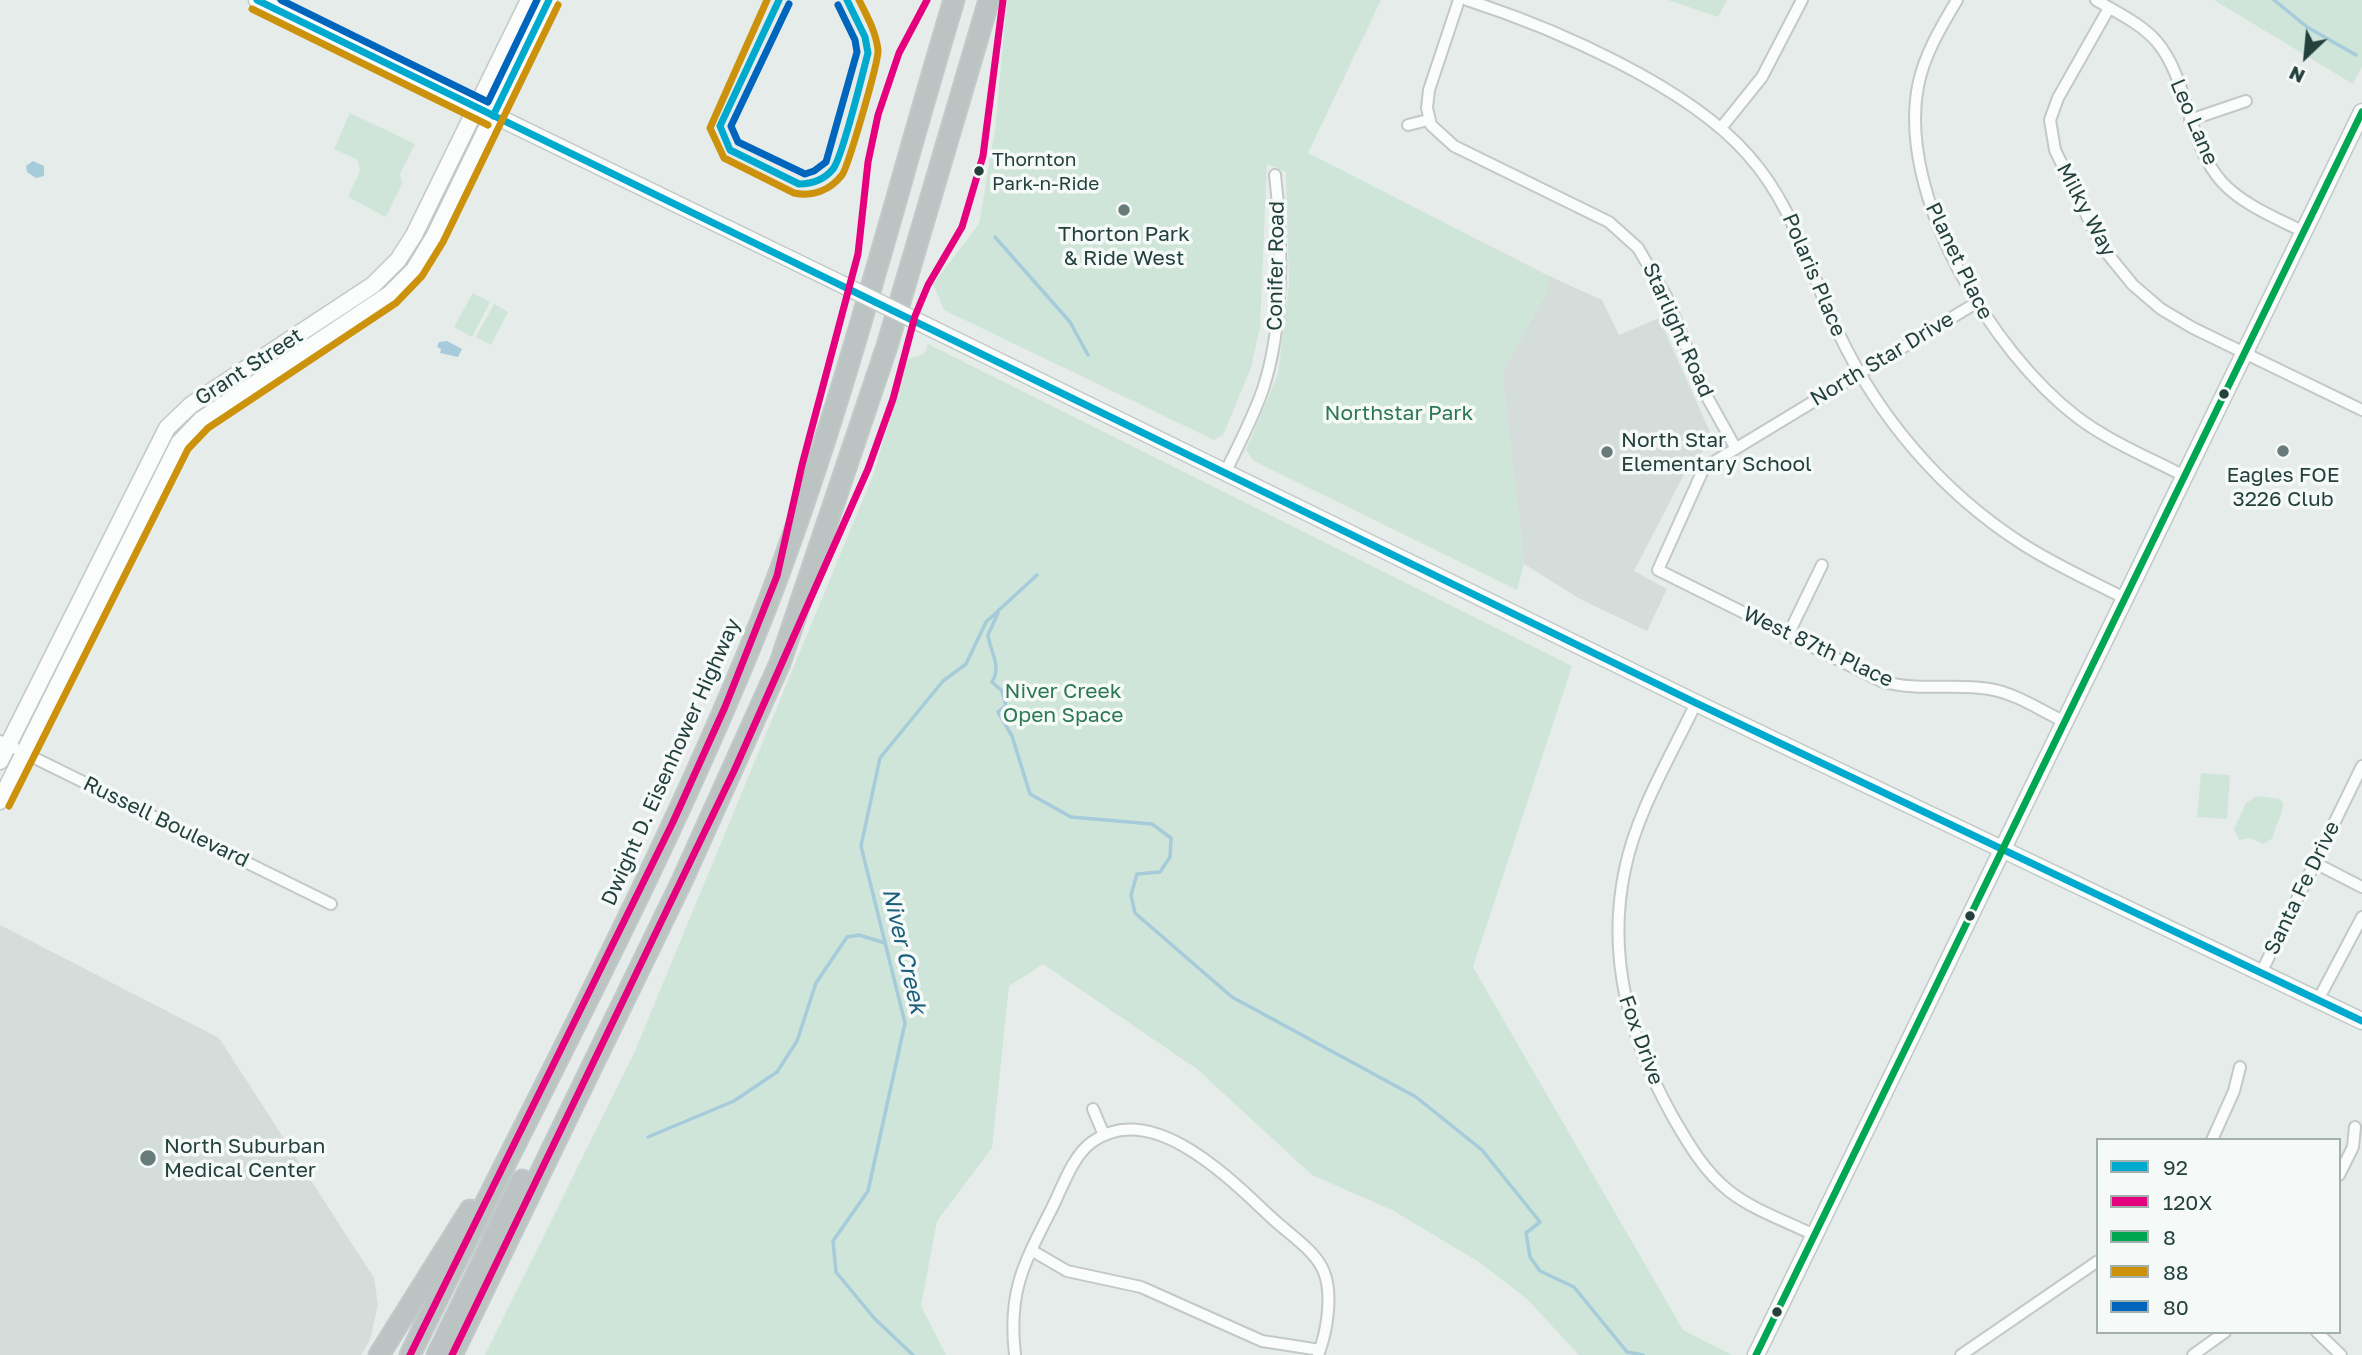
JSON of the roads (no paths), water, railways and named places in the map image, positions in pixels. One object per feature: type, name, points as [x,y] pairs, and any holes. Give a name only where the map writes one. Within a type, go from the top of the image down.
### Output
[{"type":"highway","name":"Dwight D. Eisenhower Highway","points":[[410,1355],[673,822],[738,677],[876,297],[897,193],[954,0]]},
{"type":"highway","points":[[876,297],[966,0]]},
{"type":"highway","points":[[452,1355],[734,771],[785,649],[887,346],[989,0]]},
{"type":"highway","points":[[437,1355],[690,839],[750,704],[804,569],[825,535]]},
{"type":"highway","points":[[379,1355],[539,1095]]},
{"type":"highway","points":[[420,1355],[440,1294]]},
{"type":"highway","points":[[461,1355],[470,1319]]},
{"type":"main road","points":[[257,0],[831,279],[876,297],[935,330],[1696,703],[2362,1021]]},
{"type":"main road","name":"Grant Street","points":[[0,761],[4,743],[167,428],[191,405],[388,272],[414,235],[529,0]]},
{"type":"main road","name":"Grant Street","points":[[0,801],[168,463],[185,435],[201,420],[381,300],[403,282],[426,252],[549,0]]},
{"type":"main road","points":[[1756,1355],[2063,721],[2362,113]]},
{"type":"street","points":[[1408,125],[1428,120],[1429,90],[1459,0]]},
{"type":"street","name":"Polaris Place","points":[[1468,0],[1525,21],[1645,78],[1686,102],[1721,128],[1748,154],[1780,197],[1859,373],[1911,446],[1980,513],[2049,560],[2124,598]]},
{"type":"street","points":[[1721,128],[1762,77],[1802,0]]},
{"type":"street","name":"Planet Place","points":[[1957,0],[1923,66],[1914,121],[1916,150],[1928,195],[1976,303],[2024,368],[2076,416],[2122,446],[2184,476]]},
{"type":"street","name":"Leo Lane","points":[[2095,0],[2157,41],[2169,61],[2190,120],[2213,170],[2229,189],[2247,202],[2304,232]]},
{"type":"street","name":"Milky Way","points":[[2109,8],[2052,111],[2050,128],[2056,150],[2094,233],[2133,285],[2161,309],[2362,410]]},
{"type":"street","points":[[2190,120],[2246,101]]},
{"type":"street","name":"Starlight Road","points":[[1428,120],[1438,135],[1454,146],[1609,222],[1638,248],[1666,296],[1706,395],[1735,447]]},
{"type":"street","name":"Conifer Road","points":[[1225,473],[1259,400],[1274,344],[1279,295],[1275,175]]},
{"type":"street","name":"North Star Drive","points":[[1658,570],[1703,470],[1735,447],[1976,303]]},
{"type":"street","points":[[1788,635],[1822,565]]},
{"type":"street","name":"West 87th Place","points":[[1658,570],[1881,681],[1907,687],[1970,687],[2001,691],[2063,721]]},
{"type":"street","name":"Fox Drive","points":[[1696,703],[1639,825],[1625,869],[1618,945],[1623,993],[1635,1036],[1653,1080],[1698,1158],[1730,1192],[1814,1234]]},
{"type":"street","name":"Russell Boulevard","points":[[4,743],[331,904]]},
{"type":"street","name":"Santa Fe Drive","points":[[2261,973],[2362,766]]},
{"type":"street","points":[[2315,863],[2362,887]]},
{"type":"street","points":[[2318,1000],[2362,917]]},
{"type":"street","points":[[2213,1138],[2234,1091],[2240,1068]]},
{"type":"street","points":[[1093,1109],[1104,1135]]},
{"type":"street","points":[[2341,1171],[2353,1147],[2355,1127]]},
{"type":"street","points":[[1015,1355],[1012,1332],[1016,1288],[1031,1250],[1081,1154],[1104,1135],[1137,1130],[1168,1138],[1217,1168],[1319,1262],[1328,1284],[1319,1352],[1262,1341],[1141,1287],[1067,1271],[1031,1250]]},
{"type":"street","points":[[1961,1355],[2096,1262]]},
{"type":"street","points":[[2193,1355],[2222,1334]]},
{"type":"street","points":[[2319,1334],[2341,1355]]},
{"type":"water","points":[[33,161],[44,166],[44,176],[36,178],[27,172],[26,166]]},
{"type":"water","points":[[447,341],[462,349],[458,357],[440,353],[441,349],[437,347],[439,342]]},
{"type":"waterway","points":[[2274,0],[2307,27],[2356,55]]},
{"type":"waterway","name":"Niver Creek","points":[[995,237],[1070,322],[1088,355]]},
{"type":"waterway","name":"Niver Creek","points":[[913,1355],[874,1318],[836,1272],[833,1241],[868,1191],[905,1023],[861,846],[880,758],[943,681],[966,664],[986,622],[1037,575]]},
{"type":"waterway","points":[[998,613],[988,635],[996,664],[992,682],[1002,691],[1006,706],[998,712],[1012,736],[1030,794],[1071,817],[1152,824],[1171,838],[1170,857],[1160,872],[1137,874],[1131,895],[1135,913],[1232,997],[1416,1097],[1482,1150],[1540,1222],[1526,1233],[1530,1257],[1540,1271],[1574,1287],[1627,1352],[1643,1355]]},
{"type":"waterway","points":[[648,1137],[734,1101],[777,1072],[797,1041],[816,983],[847,937],[859,935],[885,943]]},
{"type":"place","name":"Thornton Park-n-Ride","points":[[979,171]]},
{"type":"place","name":"Thorton Park & Ride West","points":[[1124,210]]},
{"type":"place","name":"Eagles FOE 3226 Club","points":[[2283,451]]},
{"type":"place","name":"North Star Elementary School","points":[[1607,452]]},
{"type":"place","name":"North Suburban Medical Center","points":[[148,1158]]},
{"type":"park label","name":"Northstar Park","points":[[1399,413]]},
{"type":"park label","name":"Niver Creek Open Space","points":[[1063,703]]}]
